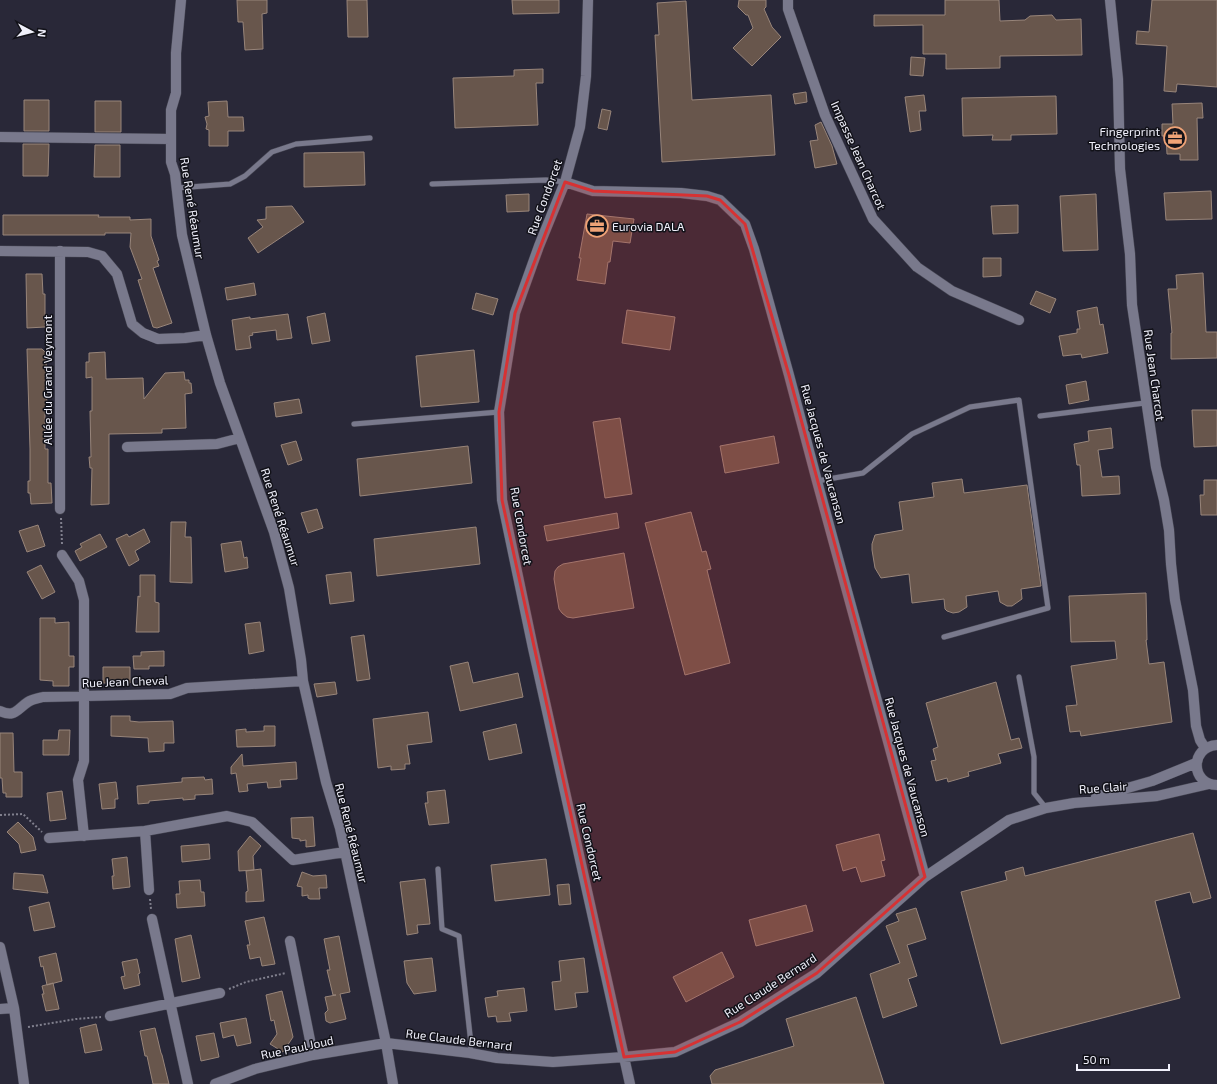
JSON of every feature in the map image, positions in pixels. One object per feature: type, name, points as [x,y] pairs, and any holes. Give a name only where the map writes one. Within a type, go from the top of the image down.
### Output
[{"type":"street","name":"Rue René Réaumur","points":[[181,0],[176,53],[176,93],[171,110],[171,162],[175,174],[182,235],[206,335],[220,383],[274,532],[289,588],[301,660],[303,682],[326,782],[340,828],[386,1043],[393,1084]]},
{"type":"street","name":"Rue Condorcet","points":[[588,0],[586,76],[580,128],[565,182],[539,246],[515,313],[500,412],[502,500],[533,648],[630,1084]]},
{"type":"street","name":"Impasse Jean Charcot","points":[[788,0],[788,9],[825,115],[873,219],[917,267],[952,291],[1019,320]]},
{"type":"street","name":"Rue Jean Charcot","points":[[1110,0],[1118,79],[1120,169],[1130,254],[1132,304],[1145,403],[1169,530],[1175,600],[1193,690],[1196,726],[1200,740],[1205,748]]},
{"type":"street","points":[[0,137],[172,139]]},
{"type":"street","name":"Rue Jacques de Vaucanson","points":[[565,182],[593,191],[680,193],[707,196],[720,200],[745,224],[754,249],[925,877]]},
{"type":"street","points":[[0,251],[88,252],[102,256],[117,274],[132,324],[143,333],[158,339],[206,335]]},
{"type":"street","name":"Allée du Grand Veymont","points":[[60,251],[60,509]]},
{"type":"street","points":[[127,447],[217,444],[240,438]]},
{"type":"street","points":[[62,555],[79,580],[84,600],[84,761],[78,780],[84,836]]},
{"type":"street","name":"Rue Jean Cheval","points":[[0,711],[6,713],[17,712],[28,701],[43,697],[170,694],[187,688],[303,682]]},
{"type":"street","points":[[1213,785],[1202,779],[1197,772],[1196,763],[1205,748],[1217,745]]},
{"type":"street","name":"Rue Clair","points":[[1074,803],[1152,780],[1196,763]]},
{"type":"street","name":"Rue Clair","points":[[1074,803],[1157,796],[1213,785]]},
{"type":"street","name":"Rue Claude Bernard","points":[[386,1043],[470,1053],[497,1058],[553,1062],[675,1052],[740,1022],[817,973],[925,877],[1009,820],[1046,808],[1074,803]]},
{"type":"street","points":[[50,838],[145,831],[227,816],[252,822],[293,860],[345,852]]},
{"type":"street","points":[[145,831],[149,890]]},
{"type":"street","points":[[152,920],[188,1084]]},
{"type":"street","points":[[290,941],[313,1055]]},
{"type":"street","points":[[0,947],[14,1008],[24,1084]]},
{"type":"street","points":[[110,1016],[220,993]]},
{"type":"street","points":[[0,1009],[14,1008]]},
{"type":"street","name":"Rue Paul Joud","points":[[216,1084],[255,1069],[313,1055],[386,1043]]},
{"type":"lane","points":[[176,188],[230,184],[245,176],[272,152],[296,144],[370,138]]},
{"type":"lane","points":[[432,184],[546,180],[565,182]]},
{"type":"lane","points":[[817,481],[863,473],[912,434],[970,407],[1020,400],[1048,608],[944,637]]},
{"type":"lane","points":[[1040,416],[1145,403]]},
{"type":"lane","points":[[354,424],[500,412]]},
{"type":"lane","points":[[1019,678],[1034,757],[1034,792],[1046,808]]},
{"type":"lane","points":[[438,869],[442,929],[459,936],[471,1044],[470,1053]]},
{"type":"path","points":[[60,509],[62,555]]},
{"type":"path","points":[[0,815],[23,814],[50,838]]},
{"type":"path","points":[[149,890],[152,920]]},
{"type":"path","points":[[220,993],[246,982],[296,971]]},
{"type":"path","points":[[17,1029],[76,1019],[110,1016]]},
{"type":"highlighted area","points":[[565,182],[593,191],[707,196],[720,200],[745,224],[789,375],[925,877],[817,973],[740,1022],[675,1052],[624,1057],[502,500],[499,412],[515,313]]},
{"type":"building","points":[[237,0],[267,0],[267,13],[262,14],[263,49],[245,50],[243,22],[238,22]]},
{"type":"building","points":[[347,0],[367,0],[368,37],[348,37]]},
{"type":"building","points":[[512,0],[559,0],[559,13],[513,14]]},
{"type":"building","points":[[739,0],[766,0],[766,7],[764,9],[772,27],[781,37],[752,66],[733,48],[753,28],[748,15],[746,15],[738,7]]},
{"type":"building","points":[[945,0],[999,0],[1000,21],[1025,20],[1030,16],[1052,15],[1056,20],[1081,19],[1082,55],[1000,56],[1000,68],[946,69],[946,54],[923,54],[923,25],[874,26],[874,15],[945,15]]},
{"type":"building","points":[[1152,0],[1217,0],[1217,87],[1177,84],[1176,92],[1164,91],[1167,46],[1136,44],[1137,31],[1149,32]]},
{"type":"building","points":[[686,1],[692,100],[771,95],[775,155],[662,162],[655,35],[659,35],[657,3]]},
{"type":"building","points":[[911,57],[925,58],[923,76],[910,75]]},
{"type":"building","points":[[543,69],[543,83],[536,83],[538,125],[455,128],[453,78],[514,76],[514,70]]},
{"type":"building","points":[[806,92],[807,102],[795,104],[793,94]]},
{"type":"building","points":[[924,95],[926,111],[919,111],[921,130],[910,132],[905,97]]},
{"type":"building","points":[[1056,96],[1057,134],[1011,135],[1011,140],[992,140],[993,135],[963,136],[962,98]]},
{"type":"building","points":[[24,100],[49,100],[49,131],[24,131]]},
{"type":"building","points":[[95,101],[121,101],[121,132],[95,132]]},
{"type":"building","points":[[227,101],[228,117],[243,117],[244,131],[228,131],[228,146],[209,146],[209,130],[206,129],[207,124],[205,117],[209,116],[208,102]]},
{"type":"building","points":[[1202,103],[1203,118],[1197,118],[1198,160],[1180,160],[1180,154],[1167,154],[1166,136],[1162,136],[1162,124],[1173,124],[1172,104]]},
{"type":"building","points":[[602,109],[611,111],[607,130],[598,128]]},
{"type":"building","points":[[821,122],[832,146],[837,164],[815,168],[810,141],[818,140],[815,125]]},
{"type":"building","points":[[23,144],[49,144],[48,176],[23,176]]},
{"type":"building","points":[[95,145],[120,145],[120,177],[94,177]]},
{"type":"building","points":[[364,152],[365,185],[304,187],[304,153]]},
{"type":"building","points":[[1211,191],[1212,219],[1166,220],[1164,193]]},
{"type":"building","points":[[529,194],[529,211],[507,212],[506,195]]},
{"type":"building","points":[[1096,194],[1098,250],[1063,251],[1060,196]]},
{"type":"building","points":[[1018,205],[1018,233],[993,234],[991,206]]},
{"type":"building","points":[[292,206],[304,222],[258,253],[248,238],[263,227],[257,220],[266,219],[266,207]]},
{"type":"building","points":[[587,214],[634,219],[630,243],[613,241],[605,284],[577,280],[581,258],[579,258]]},
{"type":"building","points":[[3,215],[99,215],[98,217],[130,217],[130,220],[151,219],[151,236],[159,260],[157,261],[159,266],[153,268],[172,323],[157,328],[153,327],[138,280],[142,279],[130,247],[131,233],[105,233],[105,235],[3,235]]},
{"type":"building","points":[[983,258],[1001,258],[1001,276],[983,277]]},
{"type":"building","points":[[1203,273],[1206,332],[1217,332],[1217,358],[1171,359],[1172,333],[1168,289],[1177,289],[1176,275]]},
{"type":"building","points":[[26,274],[42,274],[43,294],[45,294],[45,327],[27,328]]},
{"type":"building","points":[[254,283],[256,295],[227,300],[225,288]]},
{"type":"building","points":[[1036,291],[1056,299],[1050,313],[1030,304]]},
{"type":"building","points":[[476,293],[498,299],[493,315],[472,309]]},
{"type":"building","points":[[1097,307],[1100,325],[1103,324],[1108,353],[1082,358],[1081,354],[1063,356],[1059,336],[1077,333],[1077,329],[1080,329],[1077,311]]},
{"type":"building","points":[[627,310],[675,317],[670,350],[622,343]]},
{"type":"building","points":[[325,313],[330,341],[312,344],[307,317]]},
{"type":"building","points":[[288,314],[292,338],[277,340],[276,330],[252,333],[253,335],[249,336],[251,348],[236,350],[232,320]]},
{"type":"building","points":[[27,349],[42,349],[46,353],[47,411],[45,411],[45,449],[48,449],[48,483],[51,483],[52,503],[31,504],[30,493],[28,493],[28,481],[30,481],[30,449]]},
{"type":"building","points":[[474,350],[479,402],[421,407],[416,356]]},
{"type":"building","points":[[105,352],[106,379],[143,378],[144,399],[165,373],[184,372],[185,380],[189,380],[189,383],[191,383],[192,393],[185,394],[186,428],[162,429],[162,433],[109,434],[109,504],[91,505],[92,468],[90,468],[89,457],[91,457],[90,411],[92,411],[92,377],[86,378],[86,362],[89,362],[89,353]]},
{"type":"building","points":[[1086,381],[1089,400],[1069,404],[1066,385]]},
{"type":"building","points":[[299,399],[302,413],[276,417],[274,403]]},
{"type":"building","points":[[1192,410],[1217,410],[1217,446],[1194,447]]},
{"type":"building","points":[[620,418],[632,494],[605,498],[593,422]]},
{"type":"building","points":[[1111,428],[1113,448],[1098,450],[1102,477],[1119,476],[1120,494],[1082,496],[1080,465],[1077,465],[1074,444],[1089,441],[1088,431]]},
{"type":"building","points":[[774,436],[779,463],[725,473],[720,446]]},
{"type":"building","points":[[296,441],[302,460],[288,465],[281,445]]},
{"type":"building","points":[[468,446],[472,483],[360,496],[357,459]]},
{"type":"building","points":[[962,479],[964,493],[1027,485],[1041,586],[1021,589],[1022,599],[1012,606],[1007,606],[1000,602],[998,591],[966,596],[967,607],[959,612],[953,613],[945,609],[944,599],[912,603],[909,574],[881,578],[875,568],[872,544],[875,535],[903,530],[899,502],[934,497],[932,483]]},
{"type":"building","points":[[1204,480],[1217,480],[1217,515],[1201,515],[1200,495],[1204,495]]},
{"type":"building","points":[[317,509],[323,528],[308,533],[301,513]]},
{"type":"building","points":[[691,512],[702,552],[706,551],[711,569],[707,570],[730,663],[685,675],[645,523]]},
{"type":"building","points":[[617,513],[619,528],[547,541],[544,526]]},
{"type":"building","points":[[171,522],[186,522],[185,537],[191,537],[192,583],[170,582]]},
{"type":"building","points":[[38,525],[45,546],[27,552],[19,531]]},
{"type":"building","points":[[476,527],[480,564],[377,576],[374,539]]},
{"type":"building","points":[[144,529],[150,542],[135,551],[139,560],[129,566],[116,539],[127,534],[129,537]]},
{"type":"building","points":[[100,534],[107,547],[80,561],[75,551],[82,547],[80,544]]},
{"type":"building","points":[[241,541],[244,558],[247,557],[248,568],[225,572],[221,544]]},
{"type":"building","points":[[624,553],[634,608],[573,618],[567,617],[562,613],[559,609],[554,579],[555,571],[558,567],[563,564]]},
{"type":"building","points":[[41,565],[55,592],[42,599],[27,572]]},
{"type":"building","points":[[351,572],[354,601],[330,604],[326,575]]},
{"type":"building","points":[[140,575],[155,575],[155,602],[159,603],[159,632],[136,632],[138,596],[140,597]]},
{"type":"building","points":[[1146,593],[1146,640],[1149,664],[1164,662],[1172,722],[1081,736],[1080,731],[1070,732],[1066,706],[1077,705],[1071,666],[1117,659],[1115,641],[1071,642],[1069,596]]},
{"type":"building","points":[[40,618],[55,618],[55,623],[69,622],[69,656],[74,656],[74,667],[69,667],[69,686],[53,686],[53,681],[40,680]]},
{"type":"building","points":[[260,622],[264,651],[249,654],[245,624]]},
{"type":"building","points":[[364,635],[370,679],[357,681],[351,637]]},
{"type":"building","points":[[164,651],[164,666],[149,666],[149,669],[134,669],[133,656],[141,656],[141,652]]},
{"type":"building","points":[[468,662],[473,683],[518,673],[523,697],[460,711],[450,666]]},
{"type":"building","points":[[103,667],[130,667],[130,683],[103,683]]},
{"type":"building","points":[[335,682],[337,694],[317,697],[314,684]]},
{"type":"building","points":[[996,682],[1011,740],[1019,738],[1022,748],[998,754],[1001,763],[968,772],[969,776],[948,782],[947,778],[936,781],[931,761],[936,760],[933,749],[938,747],[926,703]]},
{"type":"building","points":[[428,712],[432,742],[407,745],[410,764],[405,764],[405,769],[391,770],[391,766],[378,768],[373,719]]},
{"type":"building","points":[[111,716],[130,716],[130,721],[139,722],[173,721],[174,743],[164,743],[164,751],[149,752],[148,738],[111,736]]},
{"type":"building","points":[[516,724],[522,753],[489,760],[483,732]]},
{"type":"building","points":[[264,726],[275,726],[275,746],[237,747],[236,730],[246,729],[246,732],[264,731]]},
{"type":"building","points":[[59,730],[70,730],[69,755],[43,755],[43,740],[58,740]]},
{"type":"building","points":[[0,733],[13,733],[14,772],[22,772],[22,797],[6,797],[6,793],[3,793],[2,778],[0,778]]},
{"type":"building","points":[[242,754],[243,766],[296,762],[297,779],[280,780],[281,787],[268,788],[267,782],[247,784],[248,791],[239,792],[236,773],[231,774],[231,767]]},
{"type":"building","points":[[204,777],[205,780],[212,779],[213,794],[195,795],[195,799],[183,800],[183,798],[149,801],[149,803],[138,804],[137,786],[182,782],[182,778]]},
{"type":"building","points":[[116,782],[118,799],[115,799],[115,808],[102,809],[99,784]]},
{"type":"building","points":[[445,790],[449,823],[429,825],[425,803],[428,803],[427,792]]},
{"type":"building","points":[[62,791],[66,819],[50,821],[47,793]]},
{"type":"building","points":[[313,817],[315,846],[306,847],[306,840],[300,841],[300,839],[292,838],[291,818]]},
{"type":"building","points":[[18,822],[33,837],[36,850],[21,853],[19,844],[7,832]]},
{"type":"building","points":[[1193,833],[1211,898],[1193,903],[1190,892],[1155,901],[1180,998],[1001,1044],[961,892],[1007,880],[1005,872],[1023,867],[1025,876]]},
{"type":"building","points":[[879,834],[885,860],[881,861],[885,876],[861,882],[856,867],[843,871],[836,845]]},
{"type":"building","points":[[250,836],[261,846],[253,856],[254,870],[239,871],[238,851]]},
{"type":"building","points":[[209,844],[210,859],[182,862],[181,846]]},
{"type":"building","points":[[127,857],[130,887],[113,889],[112,876],[114,876],[112,859]]},
{"type":"building","points":[[546,859],[550,895],[495,901],[491,865]]},
{"type":"building","points":[[261,869],[264,901],[246,902],[246,892],[248,891],[246,871]]},
{"type":"building","points":[[302,872],[313,876],[326,875],[327,888],[319,888],[320,899],[310,899],[308,898],[308,895],[302,896],[302,887],[297,886]]},
{"type":"building","points":[[14,873],[43,875],[48,893],[13,889]]},
{"type":"building","points":[[425,879],[430,924],[417,925],[418,933],[407,935],[400,882]]},
{"type":"building","points":[[200,880],[201,892],[204,892],[205,906],[177,908],[176,894],[180,894],[179,881]]},
{"type":"building","points":[[569,884],[571,904],[559,905],[557,885]]},
{"type":"building","points":[[49,902],[55,927],[34,931],[29,907]]},
{"type":"building","points":[[806,905],[813,931],[756,946],[749,920]]},
{"type":"building","points":[[916,908],[926,939],[907,945],[917,976],[908,979],[917,1006],[883,1018],[870,974],[900,963],[886,926],[899,921],[896,914]]},
{"type":"building","points":[[264,917],[275,964],[262,966],[260,957],[250,959],[247,945],[250,945],[245,921]]},
{"type":"building","points":[[191,935],[200,978],[182,982],[175,939]]},
{"type":"building","points":[[339,936],[350,992],[340,994],[346,1019],[330,1023],[326,1021],[325,1013],[328,1010],[325,997],[336,995],[333,995],[327,970],[330,970],[324,939]]},
{"type":"building","points":[[722,952],[734,977],[686,1002],[673,977]]},
{"type":"building","points":[[56,953],[62,981],[47,985],[43,966],[41,967],[39,957]]},
{"type":"building","points":[[432,958],[436,991],[414,994],[407,983],[404,961]]},
{"type":"building","points":[[584,958],[588,992],[575,993],[577,1007],[555,1010],[552,982],[561,981],[559,961]]},
{"type":"building","points":[[137,959],[140,973],[138,974],[140,985],[124,989],[121,977],[125,976],[122,962]]},
{"type":"building","points":[[53,983],[59,1009],[46,1011],[42,994],[44,994],[42,986]]},
{"type":"building","points":[[524,988],[527,1011],[509,1013],[511,1021],[497,1022],[496,1016],[488,1017],[485,998],[498,996],[497,991]]},
{"type":"building","points":[[282,991],[293,1037],[283,1052],[270,1044],[277,1034],[274,1020],[271,1021],[266,995]]},
{"type":"building","points":[[856,997],[884,1084],[712,1084],[710,1076],[715,1070],[794,1046],[786,1019]]},
{"type":"building","points":[[246,1018],[251,1043],[237,1046],[234,1035],[223,1038],[220,1023]]},
{"type":"building","points":[[96,1024],[102,1050],[85,1053],[80,1028]]},
{"type":"building","points":[[155,1028],[169,1084],[153,1084],[147,1056],[145,1056],[140,1031]]},
{"type":"building","points":[[214,1033],[219,1057],[201,1061],[196,1036]]},
{"type":"place","name":"Fingerprint Technologies","points":[[1175,138]]},
{"type":"place","name":"Eurovia DALA","points":[[597,226]]}]
